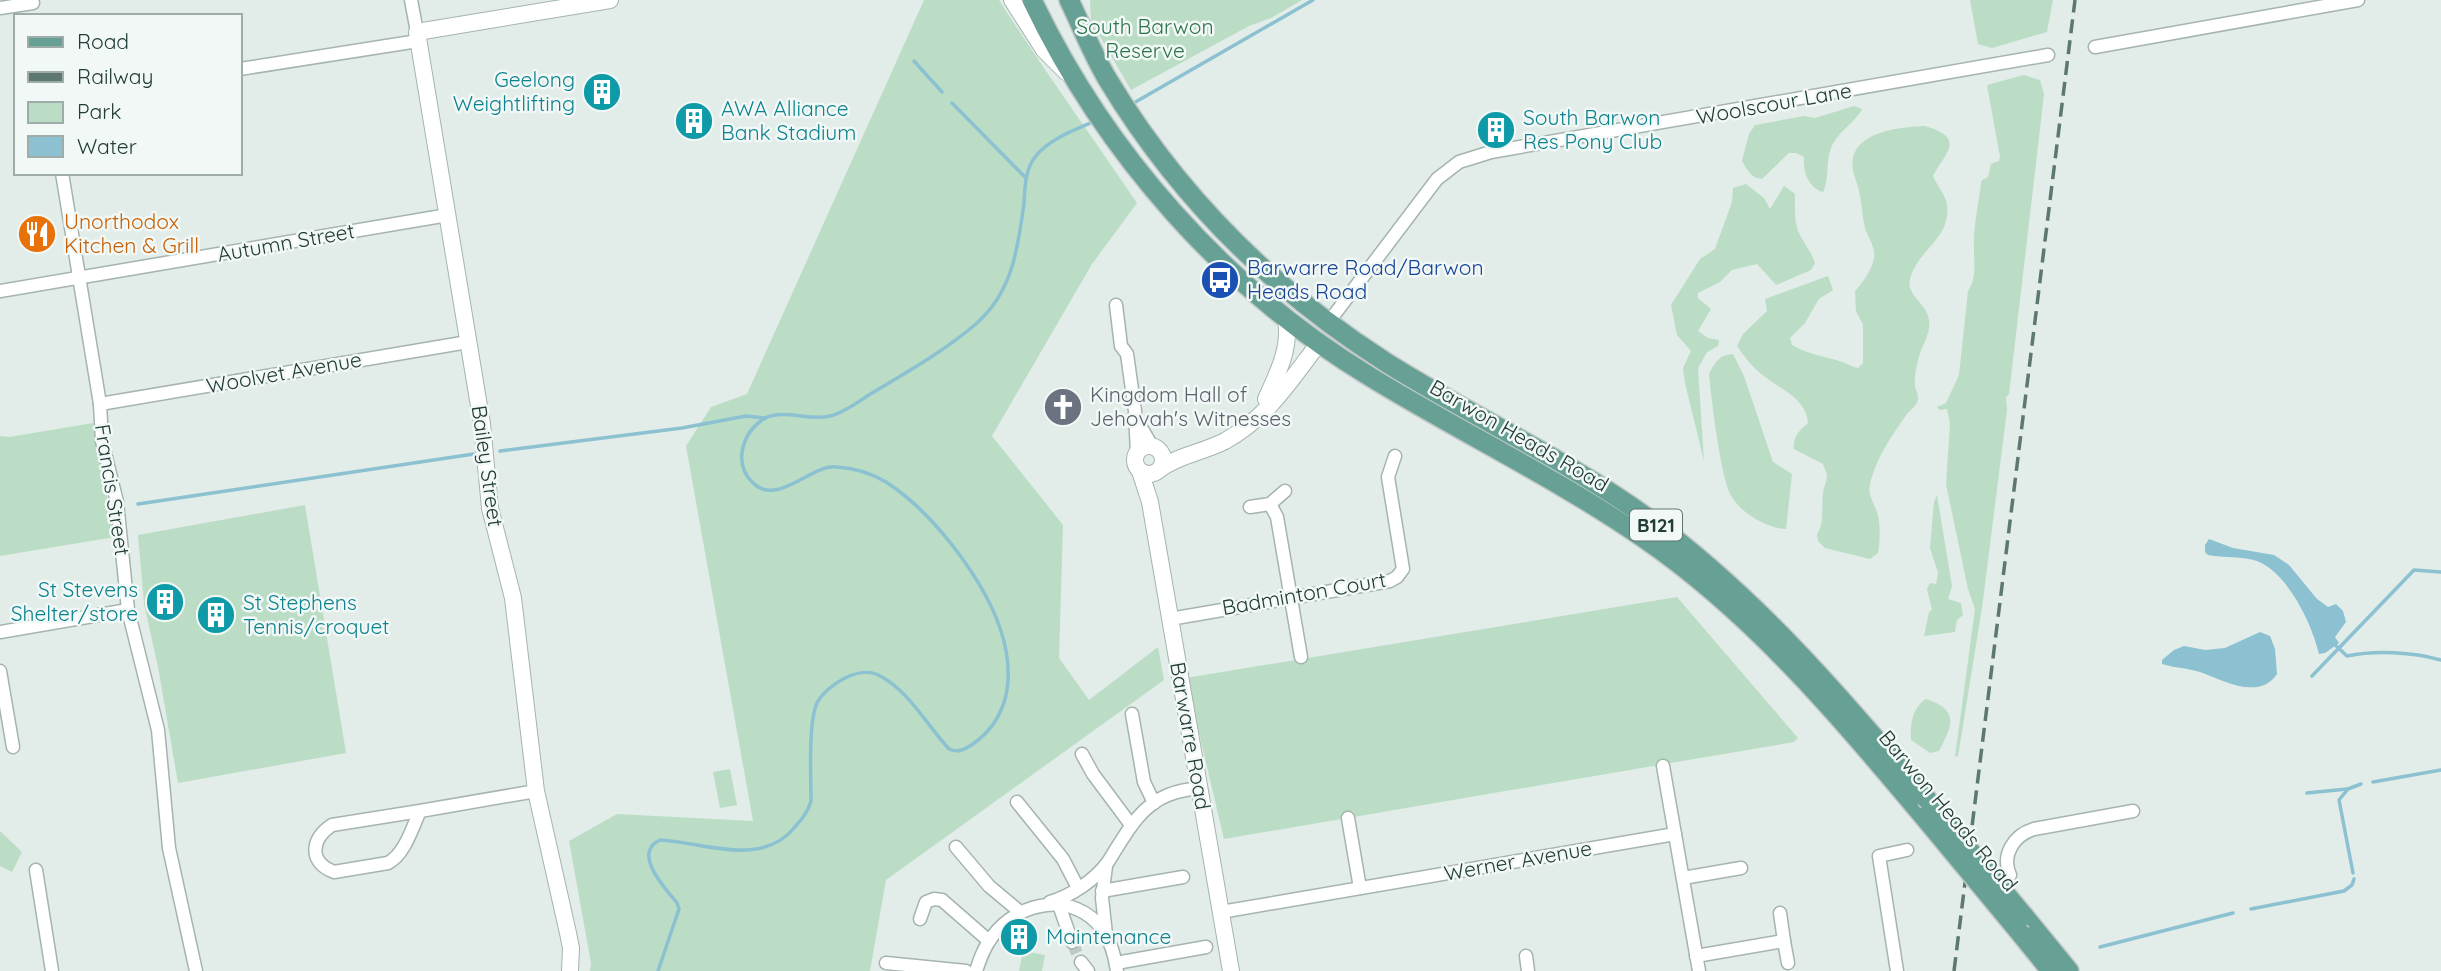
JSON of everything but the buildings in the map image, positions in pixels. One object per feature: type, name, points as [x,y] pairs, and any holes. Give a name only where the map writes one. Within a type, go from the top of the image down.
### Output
[{"type":"main road","name":"Barwon Heads Road","points":[[1032,0],[1081,87],[1119,144],[1171,210],[1226,267],[1286,319],[1370,377],[1559,484],[1644,538],[1696,577],[1761,635],[1925,808]]},
{"type":"main road","name":"Barwon Heads Road","points":[[1069,0],[1108,80],[1143,132],[1203,211],[1271,278],[1328,323],[1389,364],[1560,460],[1673,538],[1728,583],[1796,648],[2023,925],[2068,971]]},
{"type":"main road","points":[[1315,340],[1328,323]]},
{"type":"main road","name":"Barwon Heads Road","points":[[2023,925],[2051,971]]},
{"type":"street","name":"Bailey Street","points":[[411,0],[482,424],[490,508],[513,598],[536,791],[571,948],[570,971]]},
{"type":"street","points":[[242,69],[610,0]]},
{"type":"street","points":[[1012,0],[1050,57],[1081,87]]},
{"type":"street","points":[[2095,47],[2358,0]]},
{"type":"street","points":[[0,8],[33,6]]},
{"type":"street","name":"Woolscour Lane","points":[[1328,323],[1428,189],[1447,169],[1458,162],[1491,152],[2048,55]]},
{"type":"street","name":"Francis Street","points":[[62,175],[100,404],[102,441],[117,502],[128,610],[158,730],[169,848],[196,971]]},
{"type":"street","name":"Autumn Street","points":[[0,291],[448,215]]},
{"type":"street","points":[[1116,305],[1121,345],[1127,357],[1135,411],[1135,462],[1152,471]]},
{"type":"street","points":[[1266,399],[1286,346],[1286,319]]},
{"type":"street","points":[[1238,433],[1315,340]]},
{"type":"street","points":[[1152,471],[1174,460],[1210,448],[1238,433],[1269,409],[1315,340]]},
{"type":"street","name":"Woolvet Avenue","points":[[100,404],[468,342]]},
{"type":"street","points":[[1135,411],[1142,433],[1163,462],[1152,471]]},
{"type":"street","points":[[1137,454],[1143,448],[1186,451],[1210,448]]},
{"type":"street","name":"Badminton Court","points":[[1170,619],[1390,581],[1397,577],[1403,569],[1388,477],[1395,456]]},
{"type":"street","name":"Barwarre Road","points":[[1152,471],[1150,502],[1231,971]]},
{"type":"street","points":[[1250,507],[1270,504],[1285,491]]},
{"type":"street","points":[[1270,504],[1277,517],[1301,657]]},
{"type":"street","points":[[0,632],[128,610]]},
{"type":"street","points":[[0,671],[13,747]]},
{"type":"street","points":[[1132,714],[1144,782],[1154,803]]},
{"type":"street","points":[[1082,754],[1094,776],[1131,825]]},
{"type":"street","points":[[1663,766],[1699,971]]},
{"type":"street","points":[[420,811],[400,852],[388,863],[334,872],[326,869],[319,861],[315,850],[316,841],[322,832],[332,825],[536,791]]},
{"type":"street","points":[[976,971],[989,941],[1006,922],[1020,912],[1062,898],[1100,872],[1131,825],[1154,803],[1200,792]]},
{"type":"street","points":[[1017,802],[1063,859],[1077,888]]},
{"type":"street","points":[[2010,875],[2007,867],[2009,851],[2015,839],[2024,832],[2133,811]]},
{"type":"street","points":[[1348,818],[1360,888]]},
{"type":"street","name":"Werner Avenue","points":[[1221,912],[1675,834]]},
{"type":"street","points":[[1876,842],[1897,971]]},
{"type":"street","points":[[956,847],[989,886],[1020,912]]},
{"type":"street","points":[[1879,856],[1908,850]]},
{"type":"street","points":[[1111,856],[1105,870],[1102,913],[1116,967],[1206,947]]},
{"type":"street","points":[[1682,878],[1741,869]]},
{"type":"street","points":[[36,870],[52,971]]},
{"type":"street","points":[[1102,891],[1183,877]]},
{"type":"street","points":[[920,919],[922,907],[926,902],[942,900],[989,941]]},
{"type":"street","points":[[1040,905],[1059,905],[1075,909],[1101,928],[1108,939]]},
{"type":"street","points":[[1059,905],[1072,942]]},
{"type":"street","points":[[1780,913],[1788,962]]},
{"type":"street","points":[[1696,956],[1784,940]]},
{"type":"street","points":[[1526,956],[1528,971]]},
{"type":"street","points":[[886,964],[966,971]]},
{"type":"green space","points":[[924,0],[999,0],[1137,203],[1092,264],[992,436],[1063,525],[1059,658],[1089,700],[1158,647],[1164,680],[886,880],[870,971],[590,971],[591,963],[569,841],[617,814],[753,821],[686,446],[711,407],[747,394]]},
{"type":"green space","name":"South Barwon Reserve","points":[[1090,0],[1302,0],[1131,90],[1091,21]]},
{"type":"green space","points":[[1970,0],[2053,0],[2047,32],[1992,48],[1978,44]]},
{"type":"green space","points":[[2024,75],[2040,80],[2044,94],[1982,608],[1958,756],[1955,757],[1975,609],[1968,589],[1946,484],[1950,424],[1947,409],[1940,410],[1937,407],[1946,403],[1959,375],[1968,291],[1974,273],[1974,234],[1981,183],[1988,177],[1991,164],[1999,161],[2000,157],[1987,85]]},
{"type":"green space","points":[[1854,106],[1862,109],[1831,148],[1823,192],[1810,183],[1804,168],[1804,157],[1796,153],[1789,153],[1762,179],[1752,176],[1742,161],[1749,134],[1755,125],[1804,116],[1815,118]]},
{"type":"green space","points":[[1925,126],[1946,136],[1949,141],[1947,153],[1933,176],[1946,201],[1947,217],[1939,236],[1919,260],[1910,279],[1911,290],[1927,314],[1929,331],[1915,374],[1917,402],[1885,448],[1870,485],[1880,532],[1878,553],[1870,559],[1825,548],[1818,541],[1827,473],[1823,464],[1794,449],[1797,434],[1808,423],[1806,414],[1796,399],[1759,372],[1737,346],[1743,334],[1767,311],[1765,299],[1828,276],[1833,290],[1819,299],[1805,323],[1790,338],[1792,345],[1858,368],[1863,363],[1863,325],[1856,311],[1855,291],[1869,272],[1874,255],[1864,223],[1853,170],[1853,157],[1858,147],[1877,134]]},
{"type":"green space","points":[[1746,184],[1764,198],[1770,209],[1784,186],[1795,194],[1797,228],[1815,263],[1811,270],[1776,285],[1757,264],[1732,270],[1720,282],[1698,293],[1698,298],[1711,309],[1698,331],[1708,338],[1719,340],[1718,346],[1707,352],[1698,368],[1704,461],[1683,368],[1691,351],[1677,335],[1671,305],[1700,259],[1715,249],[1732,202],[1733,188]]},
{"type":"green space","points":[[1733,354],[1744,376],[1773,462],[1792,474],[1786,529],[1771,526],[1748,514],[1736,503],[1728,488],[1717,438],[1709,374],[1718,360]]},
{"type":"green space","points":[[93,423],[115,537],[0,556],[0,436],[9,437]]},
{"type":"green space","points":[[1937,495],[1952,586],[1948,599],[1961,603],[1963,615],[1957,620],[1955,632],[1924,636],[1929,612],[1932,610],[1927,589],[1930,583],[1936,584],[1938,573],[1930,548]]},
{"type":"green space","points":[[305,505],[346,753],[178,783],[144,604],[138,535]]},
{"type":"green space","points":[[1677,597],[1798,738],[1794,742],[1224,839],[1186,678]]},
{"type":"green space","points":[[1926,699],[1944,708],[1950,719],[1948,733],[1939,751],[1930,753],[1911,740],[1913,717]]},
{"type":"green space","points":[[730,769],[737,805],[720,808],[713,772]]},
{"type":"green space","points":[[0,831],[22,852],[12,872],[0,866]]},
{"type":"green space","points":[[1023,951],[1045,955],[1042,971],[1019,971]]},
{"type":"water","points":[[2209,539],[2233,548],[2274,555],[2289,565],[2317,599],[2328,607],[2336,604],[2343,611],[2346,622],[2335,637],[2339,643],[2319,654],[2311,628],[2297,601],[2279,576],[2257,561],[2208,555],[2205,545]]},
{"type":"water","points":[[2260,632],[2270,636],[2275,649],[2277,674],[2260,686],[2240,686],[2195,671],[2162,664],[2162,660],[2174,650],[2184,646],[2205,650],[2225,648]]},
{"type":"waterway","points":[[1132,104],[1313,0]]},
{"type":"waterway","points":[[914,61],[942,92]]},
{"type":"waterway","points":[[952,103],[1026,178]]},
{"type":"waterway","points":[[658,971],[679,909],[650,862],[649,853],[652,846],[660,840],[748,850],[781,840],[800,822],[810,805],[814,712],[819,699],[833,685],[859,673],[873,673],[882,677],[901,691],[949,749],[955,751],[973,744],[984,735],[999,715],[1007,691],[1008,678],[1006,651],[1000,628],[977,580],[943,534],[924,514],[886,482],[849,468],[826,468],[784,488],[763,489],[747,475],[743,467],[742,450],[749,433],[762,420],[778,415],[822,417],[841,412],[926,360],[977,323],[999,297],[1012,268],[1029,167],[1040,151],[1054,141],[1093,122]]},
{"type":"waterway","points":[[500,451],[682,428],[746,416],[765,418]]},
{"type":"waterway","points":[[138,504],[474,454]]},
{"type":"waterway","points":[[2312,676],[2414,570],[2441,572]]},
{"type":"waterway","points":[[2333,643],[2347,656],[2394,653],[2441,660]]},
{"type":"waterway","points":[[2373,782],[2441,770]]},
{"type":"waterway","points":[[2353,873],[2339,800],[2348,789],[2361,784]]},
{"type":"waterway","points":[[2307,793],[2347,789]]},
{"type":"waterway","points":[[2251,909],[2344,891],[2352,885],[2354,879]]},
{"type":"waterway","points":[[2100,947],[2233,913]]},
{"type":"tunnel","points":[[1072,942],[1081,962]]},
{"type":"railway","points":[[1954,971],[2075,0]]},
{"type":"place","name":"Geelong Weightlifting","points":[[602,92]]},
{"type":"place","name":"AWA Alliance Bank Stadium","points":[[694,121]]},
{"type":"place","name":"South Barwon Res Pony Club","points":[[1496,130]]},
{"type":"place","name":"Unorthodox Kitchen & Grill","points":[[37,234]]},
{"type":"place","name":"Barwarre Road/Barwon Heads Road","points":[[1220,280]]},
{"type":"place","name":"Kingdom Hall of Jehovah's Witnesses","points":[[1063,407]]},
{"type":"place","name":"St Stevens Shelter/store","points":[[165,602]]},
{"type":"place","name":"St Stephens Tennis/croquet","points":[[216,615]]},
{"type":"place","name":"Maintenance","points":[[1019,937]]}]
